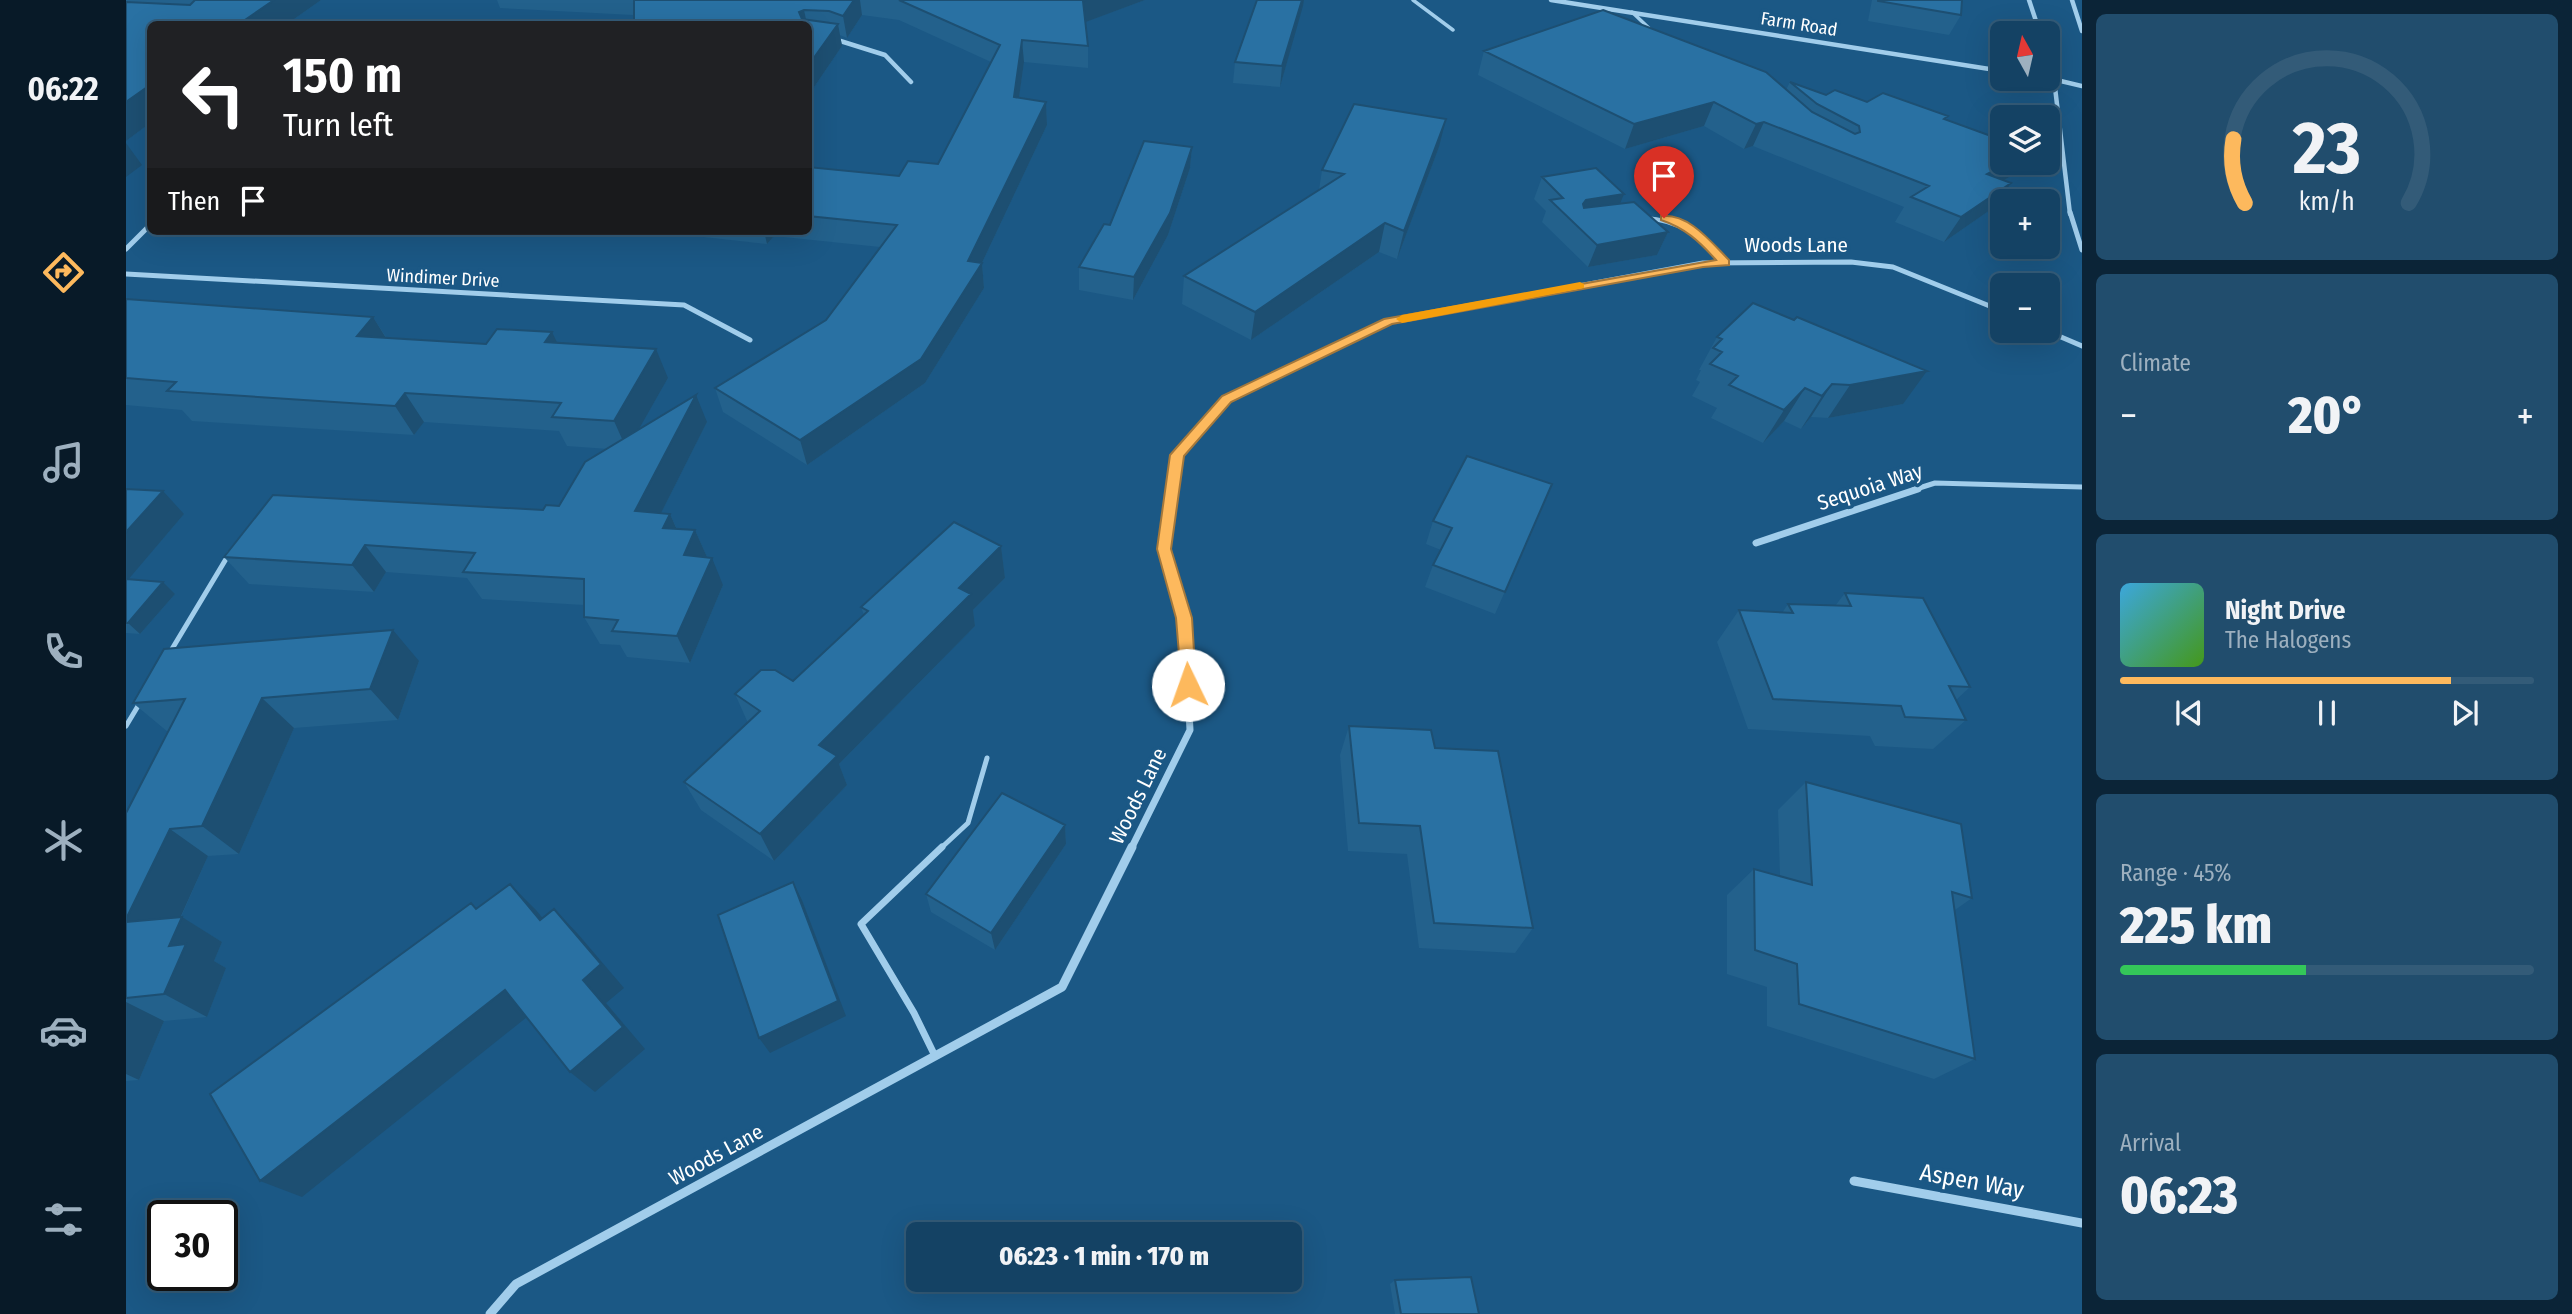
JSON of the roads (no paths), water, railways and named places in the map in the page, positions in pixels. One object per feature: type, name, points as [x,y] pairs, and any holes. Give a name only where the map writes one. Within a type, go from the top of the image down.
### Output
[{"type":"street","name":"Farm Road","points":[[1551,0],[1990,69]]},
{"type":"street","points":[[2029,0],[2036,21]]},
{"type":"street","points":[[2072,0],[2082,31]]},
{"type":"street","points":[[833,38],[885,55],[911,82]]},
{"type":"street","points":[[2060,80],[2082,86]]},
{"type":"street","points":[[2055,91],[2071,220],[2082,250]]},
{"type":"street","points":[[126,249],[147,228]]},
{"type":"street","name":"Woods Lane","points":[[490,1314],[516,1283],[1062,987],[1190,730],[1184,618],[1164,549],[1177,455],[1227,399],[1389,321],[1703,263],[1851,262],[1893,267],[1990,306]]},
{"type":"street","name":"Windimer Drive","points":[[126,274],[684,305],[750,340]]},
{"type":"street","points":[[2060,337],[2082,346]]},
{"type":"street","name":"Sequoia Way","points":[[1756,543],[1935,483],[2082,486]]},
{"type":"street","name":"Aspen Way","points":[[1854,1181],[2082,1223]]},
{"type":"lane","points":[[1413,0],[1453,30]]},
{"type":"lane","points":[[1632,12],[1656,34]]},
{"type":"lane","points":[[1642,218],[1664,218],[1679,223],[1697,233],[1725,263]]},
{"type":"lane","points":[[168,656],[231,551]]},
{"type":"lane","points":[[126,726],[147,691]]},
{"type":"lane","points":[[935,1056],[914,1013],[861,923],[968,823],[988,758]]}]
